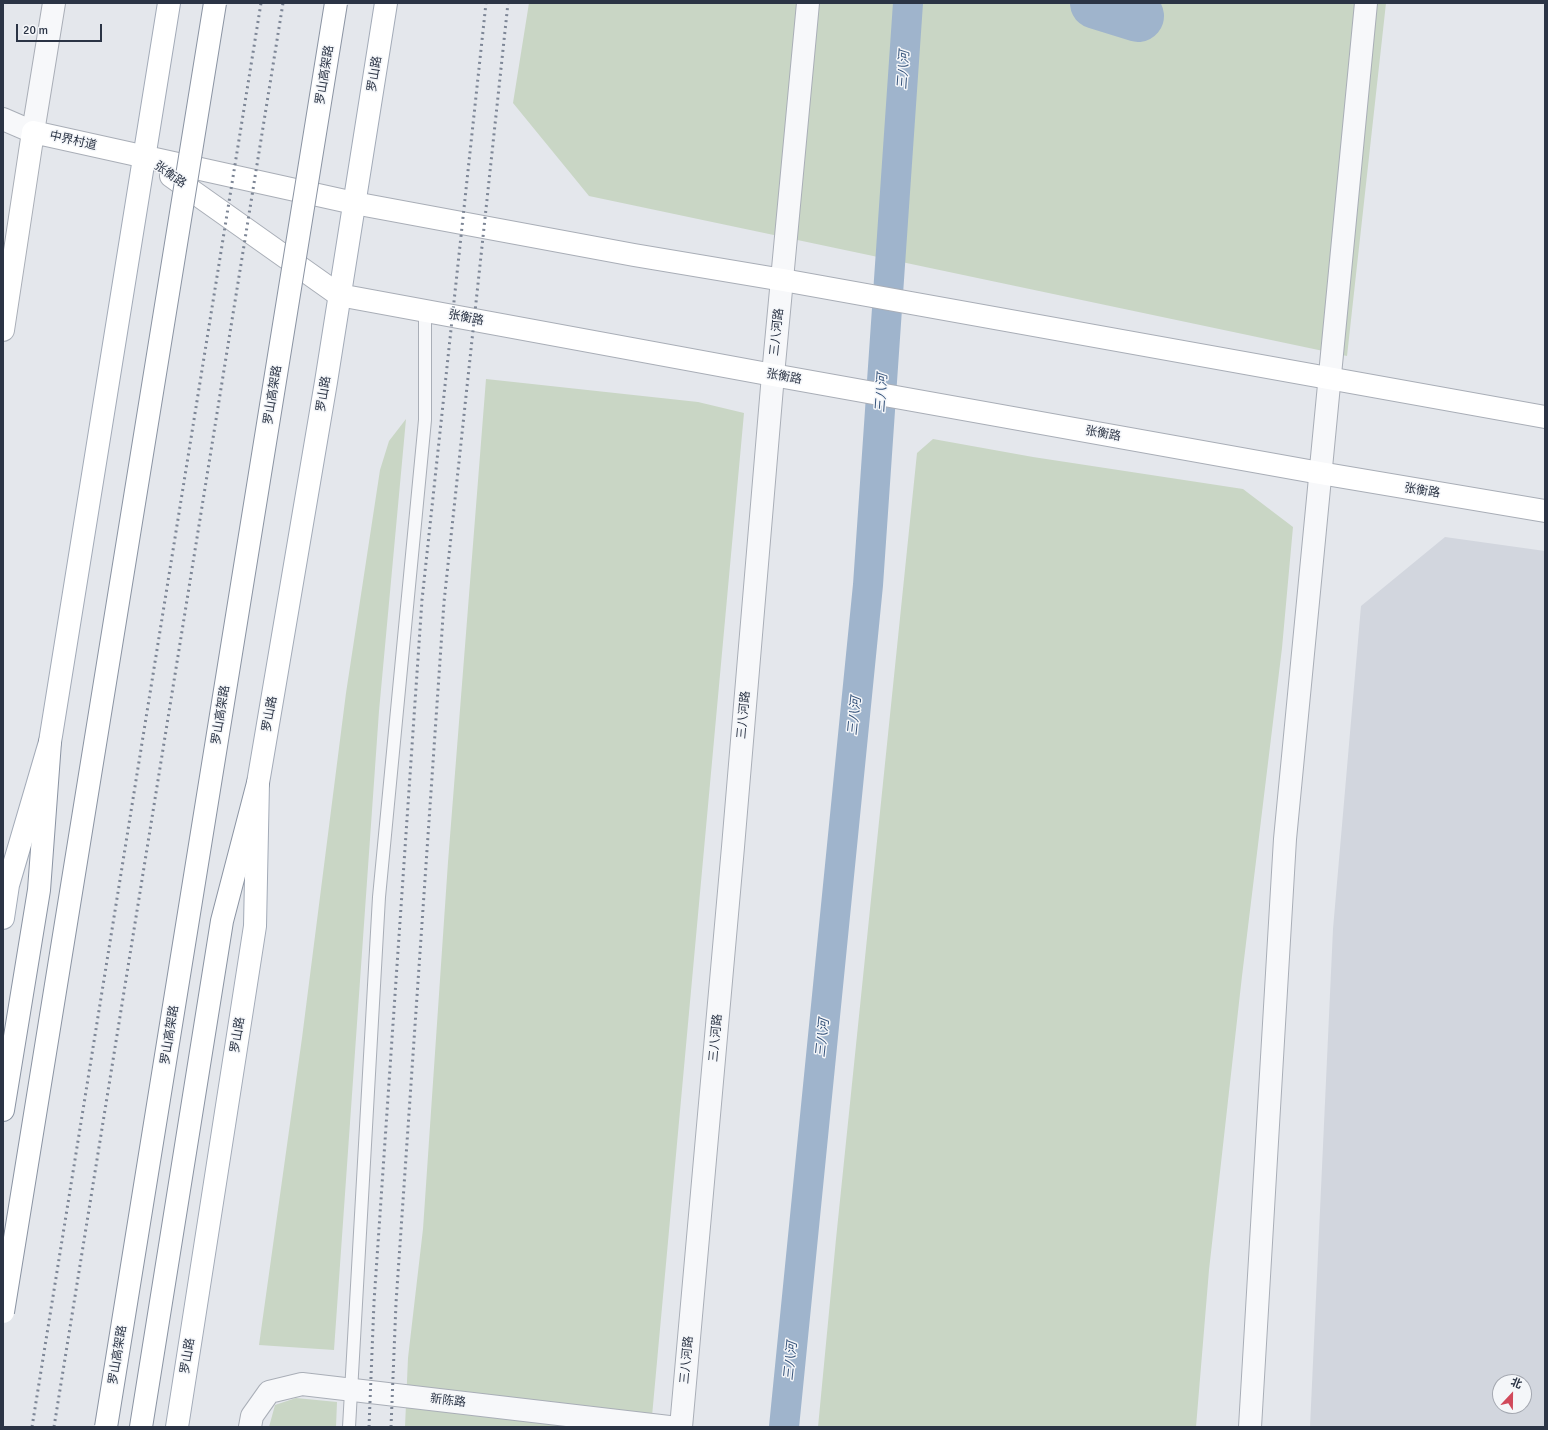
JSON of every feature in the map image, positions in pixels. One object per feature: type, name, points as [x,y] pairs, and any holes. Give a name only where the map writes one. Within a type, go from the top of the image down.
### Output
[{"type":"main road","points":[[3,1110],[39,890],[50,742],[169,3]]},
{"type":"main road","points":[[3,1312],[215,3]]},
{"type":"main road","name":"罗山高架路","points":[[106,1427],[336,3]]},
{"type":"main road","name":"罗山路","points":[[176,1427],[255,926],[258,783],[386,3]]},
{"type":"main road","name":"中界村道","points":[[33,132],[144,157]]},
{"type":"main road","points":[[3,330],[33,132]]},
{"type":"main road","name":"张衡路","points":[[144,157],[354,203],[1545,417]]},
{"type":"main road","name":"张衡路","points":[[144,157],[339,295],[814,383],[1320,474],[1545,511]]},
{"type":"main road","points":[[3,918],[8,885],[50,742]]},
{"type":"main road","points":[[141,1427],[222,921],[258,783]]},
{"type":"street","points":[[33,132],[54,3]]},
{"type":"street","name":"三八河路","points":[[681,1427],[729,895],[773,375],[808,3]]},
{"type":"street","points":[[1250,1427],[1285,839],[1366,3]]},
{"type":"street","name":"中界村道","points":[[3,119],[33,132]]},
{"type":"street","name":"新陈路","points":[[250,1427],[252,1416],[269,1392],[302,1384],[668,1427]]},
{"type":"lane","points":[[349,1427],[379,897],[425,420],[425,310]]},
{"type":"shaded area","points":[[1445,537],[1545,551],[1545,1427],[1310,1427],[1333,929],[1361,606]]},
{"type":"green space","points":[[529,3],[1386,3],[1347,356],[589,196],[513,103]]},
{"type":"green space","points":[[486,379],[698,402],[744,413],[651,1427],[405,1427],[408,1358],[423,1229],[448,862]]},
{"type":"green space","points":[[406,419],[379,711],[334,1350],[259,1345],[302,1038],[346,693],[380,470],[389,441]]},
{"type":"green space","points":[[933,439],[1033,457],[1243,489],[1293,527],[1282,648],[1242,976],[1209,1270],[1196,1427],[818,1427],[917,453]]},
{"type":"green space","points":[[296,1398],[337,1402],[336,1427],[269,1427],[275,1405]]},
{"type":"waterway","name":"三八河","points":[[784,1427],[868,585],[908,3]]},
{"type":"waterway","points":[[1096,3],[1138,16]]},
{"type":"railway","points":[[32,1427],[261,3]]},
{"type":"railway","points":[[54,1427],[283,3]]},
{"type":"railway","points":[[369,1427],[374,1302],[422,600],[486,3]]},
{"type":"railway","points":[[391,1427],[396,1303],[444,602],[508,3]]}]
